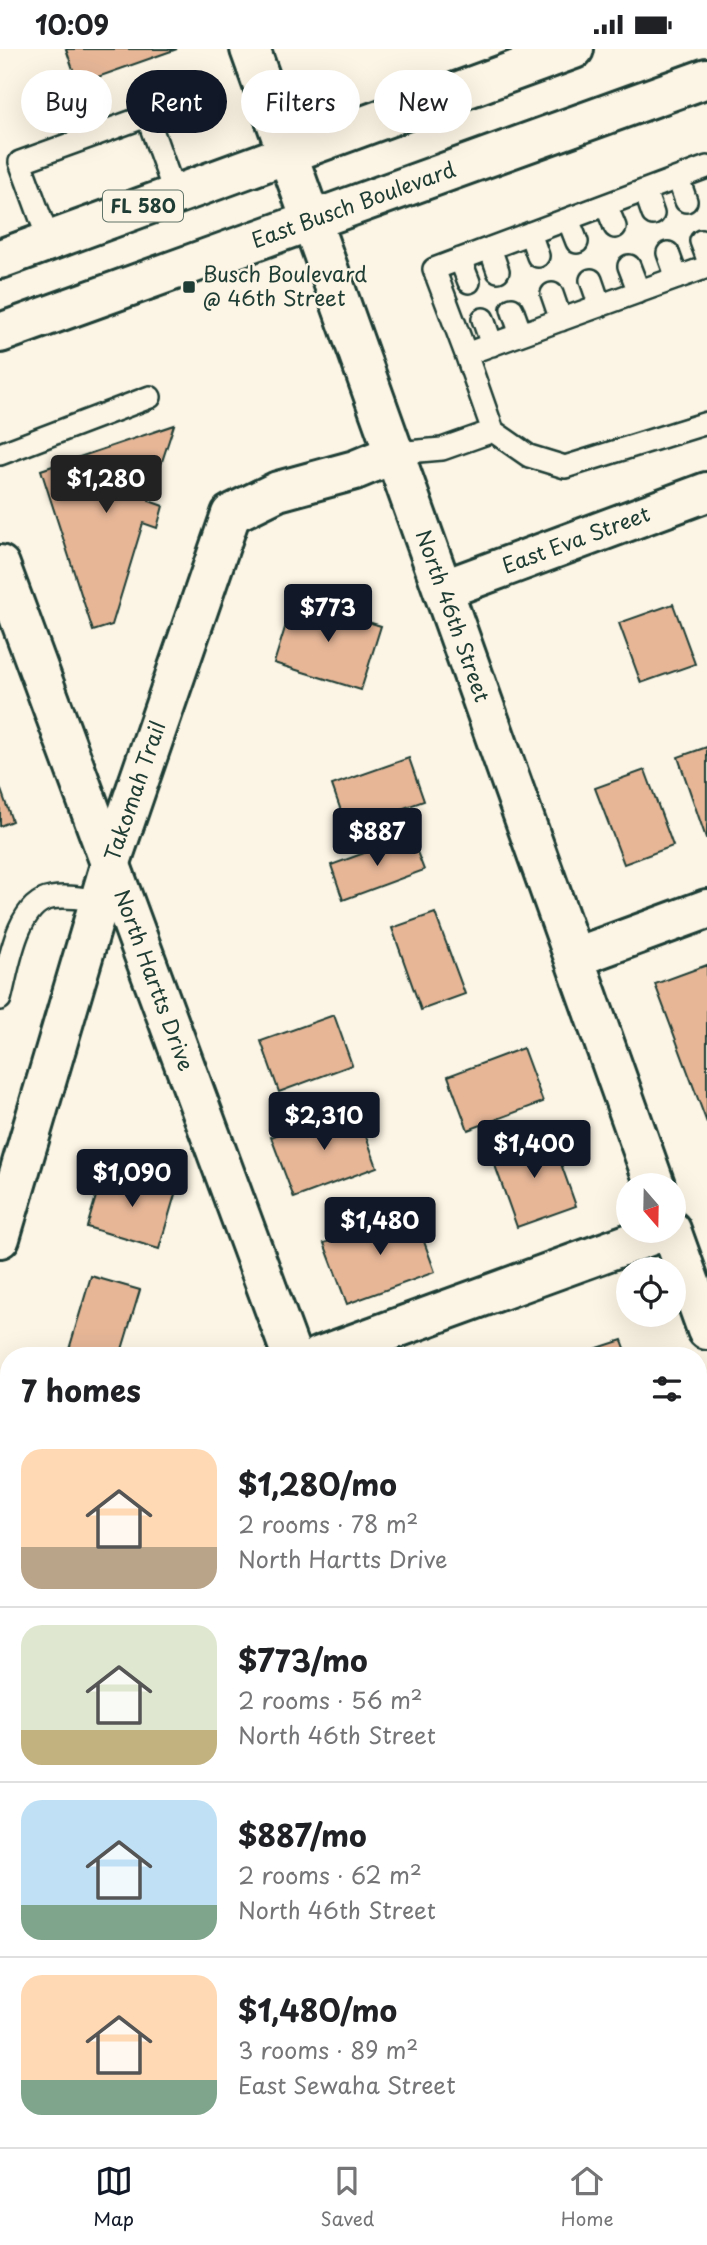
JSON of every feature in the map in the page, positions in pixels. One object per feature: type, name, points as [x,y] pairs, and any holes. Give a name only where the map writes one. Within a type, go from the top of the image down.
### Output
[{"type":"street","name":"North 46th Street","points":[[250,49],[651,1173]]},
{"type":"street","name":"FL 580","points":[[0,259],[574,49]]},
{"type":"street","name":"East Busch Boulevard","points":[[0,333],[707,78]]},
{"type":"street","name":"Takomah Trail","points":[[0,1238],[110,865],[231,514],[278,491],[355,470],[396,453]]},
{"type":"street","name":"East Eva Street","points":[[444,589],[707,492]]},
{"type":"street","name":"North Hartts Drive","points":[[0,565],[289,1347]]},
{"type":"street","points":[[576,957],[707,909]]},
{"type":"street","points":[[345,1347],[632,1243]]},
{"type":"street","points":[[673,1243],[707,1328]]},
{"type":"lane","points":[[49,241],[20,162],[146,116],[175,194]]},
{"type":"lane","points":[[707,167],[434,269],[493,431],[529,456],[565,467],[707,423]]},
{"type":"lane","points":[[678,178],[687,201]]},
{"type":"lane","points":[[645,191],[653,214]]},
{"type":"lane","points":[[606,205],[615,227]]},
{"type":"lane","points":[[568,219],[577,242]]},
{"type":"lane","points":[[530,233],[538,256]]},
{"type":"lane","points":[[490,248],[498,271]]},
{"type":"lane","points":[[668,253],[677,278]]},
{"type":"lane","points":[[460,259],[469,282]]},
{"type":"lane","points":[[466,354],[677,278],[705,261]]},
{"type":"lane","points":[[629,265],[639,292]]},
{"type":"lane","points":[[591,280],[600,306]]},
{"type":"lane","points":[[552,294],[561,320]]},
{"type":"lane","points":[[512,309],[521,334]]},
{"type":"lane","points":[[483,319],[492,345]]},
{"type":"lane","points":[[0,454],[150,397]]},
{"type":"lane","points":[[396,453],[442,449],[493,431]]},
{"type":"lane","points":[[0,999],[23,917],[32,905],[48,898],[100,901]]},
{"type":"building","points":[[66,49],[177,49],[112,72],[73,70]]},
{"type":"building","points":[[174,425],[149,501],[163,506],[157,528],[143,523],[112,625],[93,631],[41,470]]},
{"type":"building","points":[[294,599],[381,626],[361,690],[274,663]]},
{"type":"building","points":[[673,604],[695,664],[641,683],[619,623]]},
{"type":"building","points":[[707,747],[707,838],[706,838],[678,757]]},
{"type":"building","points":[[409,758],[424,801],[347,828],[332,785]]},
{"type":"building","points":[[645,770],[673,846],[624,864],[595,788]]},
{"type":"building","points":[[0,787],[12,821],[0,826]]},
{"type":"building","points":[[411,836],[424,870],[343,900],[331,865]]},
{"type":"building","points":[[435,913],[465,994],[421,1010],[392,928]]},
{"type":"building","points":[[707,965],[707,1123],[655,984]]},
{"type":"building","points":[[334,1015],[352,1065],[279,1092],[261,1041]]},
{"type":"building","points":[[523,1048],[543,1102],[468,1130],[448,1076]]},
{"type":"building","points":[[355,1106],[377,1167],[294,1198],[271,1137]]},
{"type":"building","points":[[550,1133],[576,1206],[517,1227],[491,1154]]},
{"type":"building","points":[[104,1169],[176,1191],[159,1249],[87,1227]]},
{"type":"building","points":[[413,1211],[435,1272],[347,1304],[324,1243]]},
{"type":"building","points":[[91,1276],[140,1290],[123,1347],[70,1347]]},
{"type":"building","points":[[622,1340],[625,1347],[601,1347]]},
{"type":"place","name":"Busch Boulevard @ 46th Street","points":[[189,287]]}]
